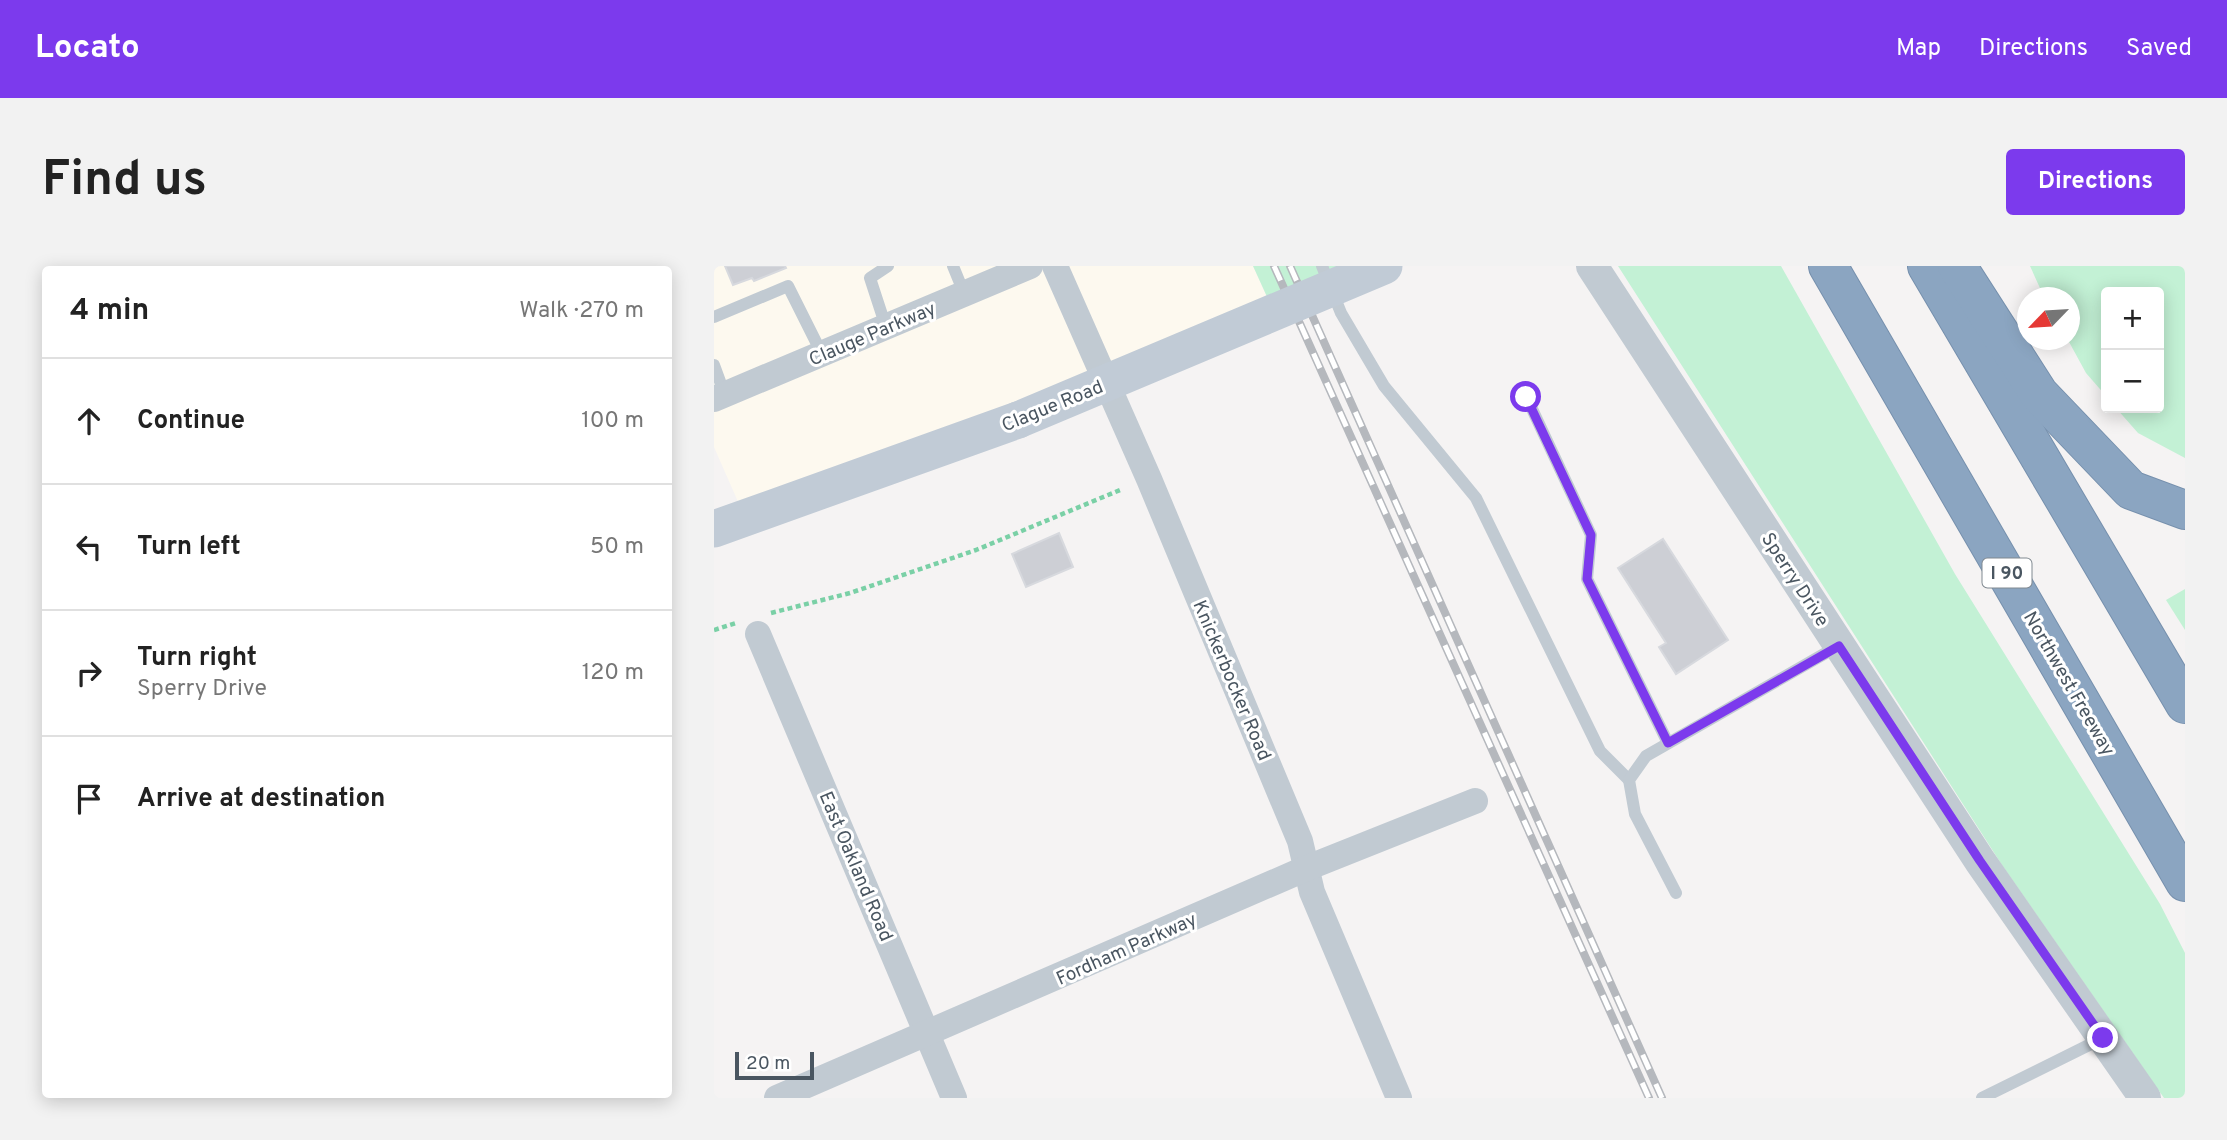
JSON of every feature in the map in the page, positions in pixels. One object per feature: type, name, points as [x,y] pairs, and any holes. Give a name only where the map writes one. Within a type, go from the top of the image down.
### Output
[{"type":"highway","name":"Northwest Freeway","points":[[1828,266],[2185,881]]},
{"type":"highway","points":[[1927,266],[2151,652],[2185,704]]},
{"type":"highway","points":[[1957,266],[2039,394],[2131,490],[2185,510]]},
{"type":"main road","name":"Clague Road","points":[[714,529],[1018,420],[1384,266]]},
{"type":"street","name":"Knickerbocker Road","points":[[1055,266],[1159,503],[1300,841],[1312,892],[1399,1098]]},
{"type":"street","name":"Sperry Drive","points":[[1592,266],[1980,861],[2145,1098]]},
{"type":"street","name":"Clauge Parkway","points":[[720,397],[1027,267]]},
{"type":"street","name":"East Oakland Road","points":[[753,624],[954,1098]]},
{"type":"street","name":"Fordham Parkway","points":[[777,1098],[928,1035],[1307,868],[1475,801]]},
{"type":"lane","points":[[886,328],[870,278],[888,266]]},
{"type":"lane","points":[[953,266],[964,293]]},
{"type":"lane","points":[[1322,266],[1341,313],[1384,386],[1476,498],[1600,751],[1629,780],[1635,814],[1676,893]]},
{"type":"lane","points":[[714,317],[788,286],[822,354]]},
{"type":"lane","points":[[714,365],[720,397]]},
{"type":"lane","points":[[1526,397],[1591,535],[1587,579],[1668,743]]},
{"type":"lane","points":[[1629,780],[1646,756],[1839,646]]},
{"type":"lane","points":[[1982,1098],[2103,1038]]},
{"type":"path","points":[[714,630],[753,624],[976,550],[1120,490]]},
{"type":"shaded area","points":[[714,266],[1253,266],[1268,299],[1019,402],[739,504],[714,447]]},
{"type":"green space","points":[[1253,266],[1338,266],[1268,299]]},
{"type":"green space","points":[[1618,266],[1781,266],[1955,574],[2160,904],[2185,953],[2185,1098],[2164,1098],[2002,865]]},
{"type":"green space","points":[[2030,266],[2185,266],[2185,458],[2138,433],[2120,413],[2164,413],[2164,287],[2101,287],[2101,390],[2086,373],[2073,350],[2080,350],[2080,287],[2039,287]]},
{"type":"green space","points":[[2185,589],[2185,630],[2166,600]]},
{"type":"building","points":[[725,266],[786,268],[754,281],[752,278],[733,285]]},
{"type":"building","points":[[1059,533],[1073,567],[1026,587],[1012,554]]},
{"type":"building","points":[[1663,539],[1728,640],[1676,674],[1659,647],[1666,643],[1618,568]]},
{"type":"railway","points":[[1274,266],[1649,1098]]},
{"type":"railway","points":[[1290,266],[1662,1098]]},
{"type":"route","points":[[1526,397],[1591,535],[1587,579],[1668,743],[1839,646],[1980,861],[2103,1038]]}]
